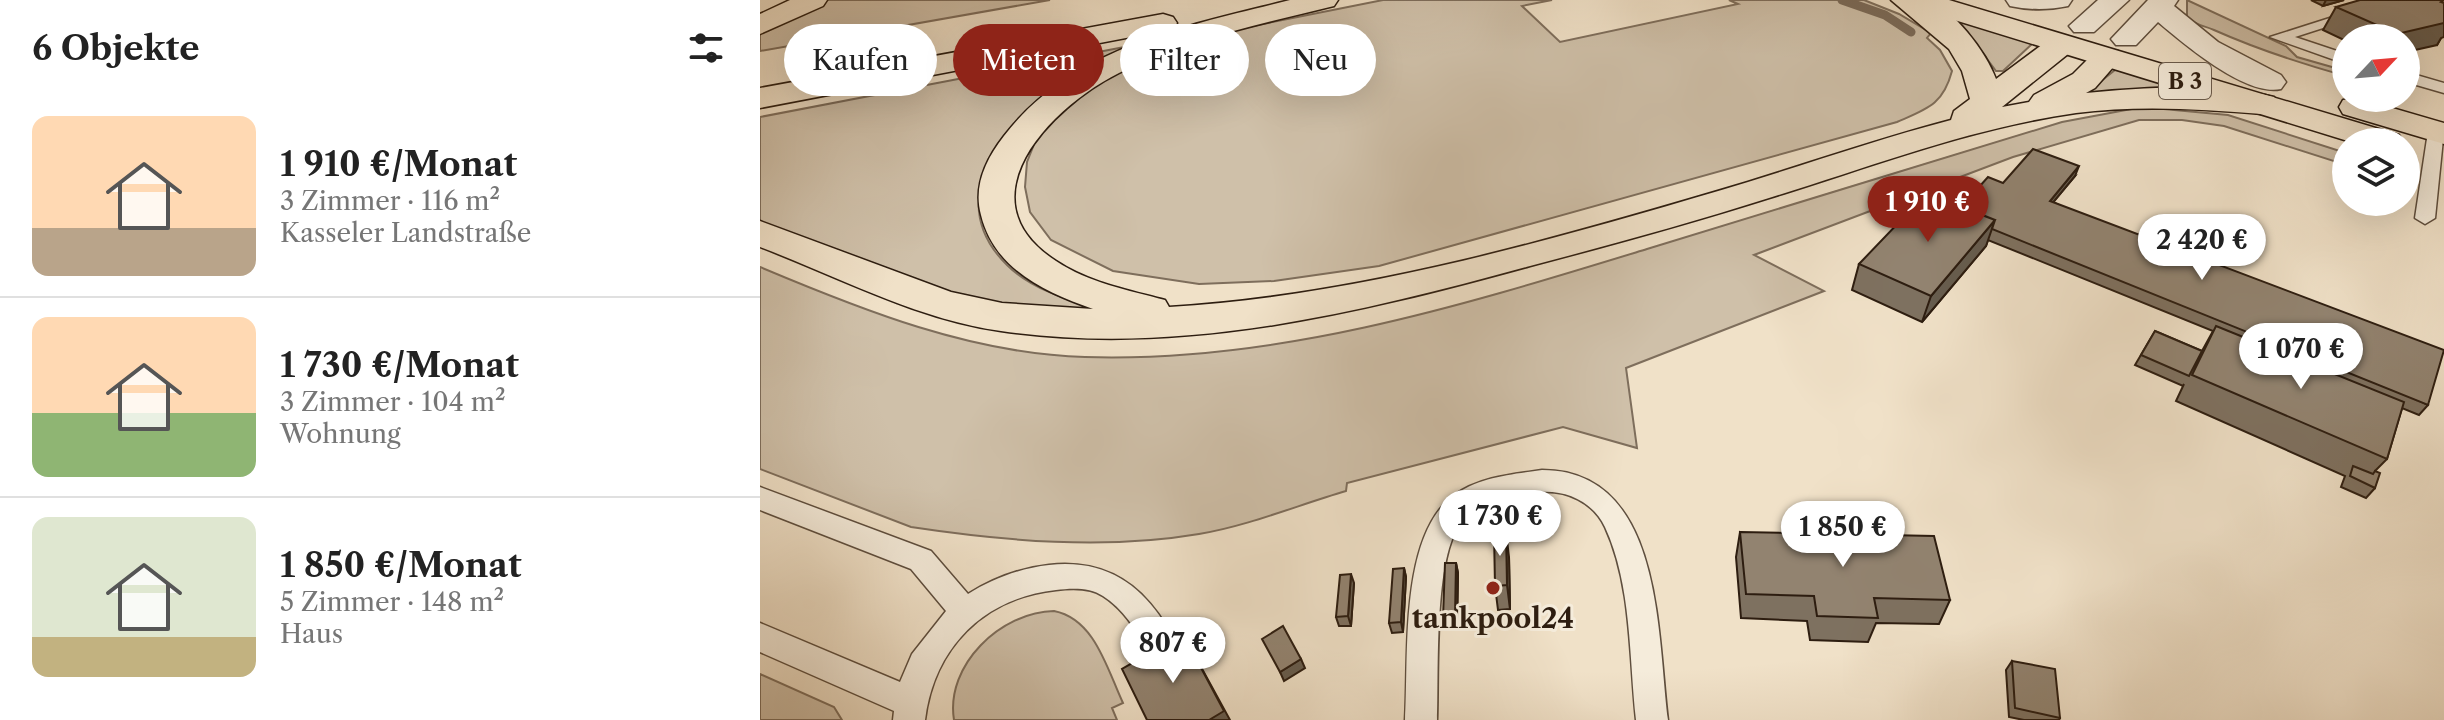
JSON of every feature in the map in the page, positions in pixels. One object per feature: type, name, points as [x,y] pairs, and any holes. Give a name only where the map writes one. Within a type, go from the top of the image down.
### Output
[{"type":"main road","points":[[760,25],[813,0]]},
{"type":"main road","points":[[760,70],[1148,0]]},
{"type":"main road","points":[[760,98],[1288,0]]},
{"type":"main road","points":[[1220,318],[1155,311],[1114,302],[1045,271],[1021,254],[1004,231],[997,207],[996,184],[1017,137],[1056,99],[1085,79],[1158,46],[1324,0]]},
{"type":"main road","points":[[1905,0],[1959,39],[1974,60],[1984,82],[1987,105]]},
{"type":"main road","name":"B 3","points":[[1919,0],[2117,48],[2349,128]]},
{"type":"main road","name":"B 3","points":[[1996,0],[2073,35]]},
{"type":"main road","points":[[1940,135],[1987,105],[2073,35]]},
{"type":"main road","points":[[2025,112],[2084,81],[2117,48]]},
{"type":"main road","points":[[760,233],[901,289],[996,316],[1156,324],[1329,304],[1426,283],[1716,203],[2025,112],[2149,98],[2273,100]]},
{"type":"main road","name":"B 3","points":[[2273,100],[2431,162]]},
{"type":"street","points":[[2020,0],[2058,0]]},
{"type":"street","points":[[2073,35],[2115,0]]},
{"type":"street","points":[[2117,48],[2161,3],[2207,48],[2273,100]]},
{"type":"lane","points":[[2332,54],[2278,37],[2402,0]]},
{"type":"lane","points":[[2420,81],[2444,88]]},
{"type":"lane","points":[[2273,100],[2332,131]]},
{"type":"lane","points":[[2425,218],[2431,162]]},
{"type":"lane","points":[[1421,720],[1428,568],[1438,528],[1454,510],[1478,495],[1519,484],[1549,481],[1581,485],[1608,507],[1618,524],[1633,577],[1652,720]]},
{"type":"lane","points":[[760,498],[921,560],[966,613]]},
{"type":"lane","points":[[760,637],[910,711],[921,667],[945,631],[966,613],[1003,589],[1021,582],[1058,576],[1103,582],[1118,590],[1136,611],[1159,647],[1194,720]]},
{"type":"shaded area","points":[[824,0],[1050,0],[914,24],[784,24],[784,47],[760,51],[760,30]]},
{"type":"shaded area","points":[[1383,0],[1552,0],[1522,6],[1560,42],[1738,4],[1729,0],[1864,0],[1899,14],[1931,33],[1927,38],[1940,50],[1952,71],[1939,99],[1897,122],[1379,266],[1274,281],[1199,284],[1113,271],[1051,240],[1030,212],[1025,187],[1027,162],[1039,132],[1080,96],[1104,96],[1104,79],[1120,72],[1120,96],[1249,96],[1249,27]]},
{"type":"shaded area","points":[[2187,0],[2286,46],[2297,57],[2332,67],[2332,72],[2279,56],[2197,24],[2187,17]]},
{"type":"shaded area","points":[[1942,16],[2032,44],[2003,71],[1996,71],[1978,47]]},
{"type":"shaded area","points":[[1120,48],[1120,53],[1104,60],[1104,51]]},
{"type":"shaded area","points":[[2119,70],[2184,90],[2085,94]]},
{"type":"shaded area","points":[[953,80],[953,96],[1043,96],[1010,129],[995,150],[984,172],[979,196],[980,219],[989,242],[1018,274],[1043,289],[1112,313],[1084,318],[946,294],[760,225],[760,117],[869,96],[937,96],[937,83]]},
{"type":"shaded area","points":[[2142,107],[2228,115],[2332,148],[2332,161],[2224,126],[2182,120],[2139,120],[2013,157],[1754,255],[1824,291],[1626,368],[1637,448],[1563,427],[1347,483],[1346,491],[1254,521],[1199,534],[1091,543],[982,536],[911,527],[760,469],[760,267],[878,314],[959,339],[1001,348],[1085,357],[1229,351],[1300,340],[1440,309],[2062,122]]},
{"type":"shaded area","points":[[1054,611],[1080,624],[1098,647],[1123,703],[1112,708],[1117,720],[954,720],[958,680],[981,645],[1015,621]]},
{"type":"shaded area","points":[[760,674],[834,707],[842,720],[760,720]]},
{"type":"building","points":[[2360,0],[2444,0],[2441,2],[2444,3],[2444,23],[2420,29],[2420,24],[2374,24],[2336,7]]},
{"type":"building","points":[[2033,149],[2079,166],[2050,201],[2444,350],[2428,405],[1992,229],[1995,220],[1961,207],[1988,177],[2003,183]]},
{"type":"building","points":[[1927,193],[1995,220],[1931,296],[1859,264]]},
{"type":"building","points":[[2216,326],[2404,402],[2387,459],[2192,375]]},
{"type":"building","points":[[2155,331],[2202,351],[2189,376],[2141,355]]},
{"type":"building","points":[[2353,466],[2373,474],[2375,471],[2380,473],[2375,488],[2350,476]]},
{"type":"building","points":[[1506,531],[1507,585],[1495,586],[1494,532]]},
{"type":"building","points":[[1740,532],[1934,536],[1950,600],[1874,598],[1878,618],[1817,616],[1814,596],[1746,594]]},
{"type":"building","points":[[1445,563],[1456,563],[1455,617],[1443,618]]},
{"type":"building","points":[[1404,568],[1401,622],[1389,623],[1393,569]]},
{"type":"building","points":[[1351,574],[1348,616],[1336,617],[1340,575]]},
{"type":"building","points":[[1283,626],[1301,659],[1280,672],[1262,639]]},
{"type":"building","points":[[1183,634],[1224,711],[1209,720],[1147,720],[1122,669]]},
{"type":"building","points":[[2012,661],[2055,669],[2060,718],[2015,708]]},
{"type":"waterway","points":[[1842,0],[1885,15],[1911,32]]},
{"type":"place","name":"tankpool24","points":[[1493,588]]}]
